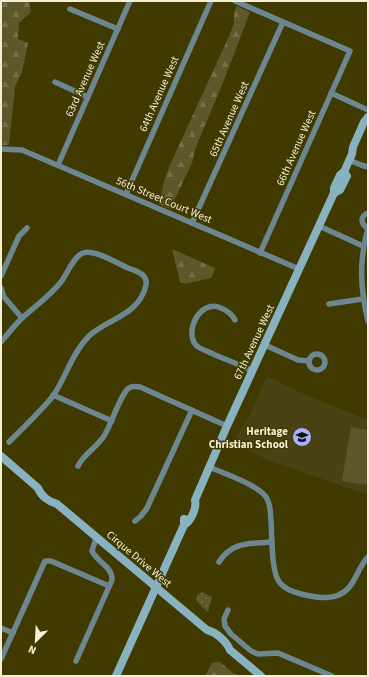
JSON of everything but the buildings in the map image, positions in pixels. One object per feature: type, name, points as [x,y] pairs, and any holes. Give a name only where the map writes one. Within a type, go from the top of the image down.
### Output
[{"type":"street","name":"63rd Avenue West","points":[[58,165],[130,1]]},
{"type":"street","name":"64th Avenue West","points":[[126,194],[211,1]]},
{"type":"street","points":[[235,1],[283,22]]},
{"type":"street","points":[[70,9],[118,29]]},
{"type":"street","name":"66th Avenue West","points":[[260,253],[350,51],[283,22]]},
{"type":"street","name":"65th Avenue West","points":[[192,223],[283,22]]},
{"type":"street","points":[[55,82],[88,97]]},
{"type":"street","points":[[331,93],[368,110]]},
{"type":"street","name":"67th Avenue West","points":[[116,676],[184,525],[184,520],[191,502],[195,500],[227,426],[334,193],[334,188],[340,175],[344,172],[353,146],[364,122],[368,117]]},
{"type":"street","name":"67th Avenue West","points":[[350,157],[358,148],[368,126]]},
{"type":"street","name":"56th Street Court West","points":[[1,149],[22,150],[299,270]]},
{"type":"street","points":[[350,157],[361,165],[368,167]]},
{"type":"street","points":[[368,213],[362,220],[364,225],[368,228],[363,246],[361,274],[362,299],[368,321]]},
{"type":"street","points":[[318,226],[363,246]]},
{"type":"street","points":[[1,276],[19,236],[27,228]]},
{"type":"street","points":[[1,342],[22,318],[57,286],[78,256],[82,254],[88,252],[98,254],[140,273],[146,280],[146,286],[133,307],[121,317],[100,328],[89,336],[80,346],[53,395],[9,442]]},
{"type":"street","points":[[1,288],[4,297],[22,318]]},
{"type":"street","points":[[329,304],[362,299]]},
{"type":"street","points":[[235,320],[230,313],[222,308],[214,306],[206,307],[200,312],[192,328],[193,340],[201,348],[253,371]]},
{"type":"street","points":[[265,345],[298,360],[309,361]]},
{"type":"street","points":[[78,466],[83,457],[92,450],[103,437],[125,392],[132,387],[140,387],[227,426]]},
{"type":"street","points":[[53,395],[112,421]]},
{"type":"street","points":[[135,521],[147,508],[192,410]]},
{"type":"street","name":"Cirque Drive West","points":[[1,456],[38,488],[40,493],[50,502],[57,504],[207,630],[209,636],[226,649],[230,650],[259,675]]},
{"type":"street","points":[[209,467],[251,486],[264,494],[269,505],[275,572],[279,582],[286,588],[295,592],[316,597],[336,597],[345,592],[352,584],[362,564],[368,557]]},
{"type":"street","points":[[76,661],[112,580],[111,573],[96,558],[92,551],[96,538]]},
{"type":"street","points":[[219,562],[224,554],[233,547],[272,542]]},
{"type":"street","points":[[1,659],[45,562],[51,561],[109,586]]},
{"type":"street","points":[[228,610],[224,619],[225,626],[231,634],[251,651],[258,654],[278,653],[332,676]]},
{"type":"street","points":[[1,628],[13,633]]},
{"type":"shaded area","name":"Heritage Christian School","points":[[267,376],[297,391],[368,420],[368,495],[268,460],[233,443],[250,414]]},
{"type":"green space","points":[[1,1],[29,1],[31,12],[19,23],[18,39],[28,43],[22,72],[15,86],[9,145],[1,145]]},
{"type":"green space","points":[[237,6],[250,12],[196,147],[192,163],[170,209],[159,204],[164,181],[230,34],[234,23],[234,12]]},
{"type":"green space","points":[[172,249],[215,268],[211,278],[185,284],[180,282]]},
{"type":"green space","points":[[351,427],[368,430],[368,485],[342,481]]},
{"type":"green space","points":[[202,592],[212,597],[208,612],[196,600],[197,595]]},
{"type":"green space","points":[[220,662],[234,674],[244,676],[205,676],[212,663]]},
{"type":"place","name":"Heritage Christian School","points":[[302,437]]}]
